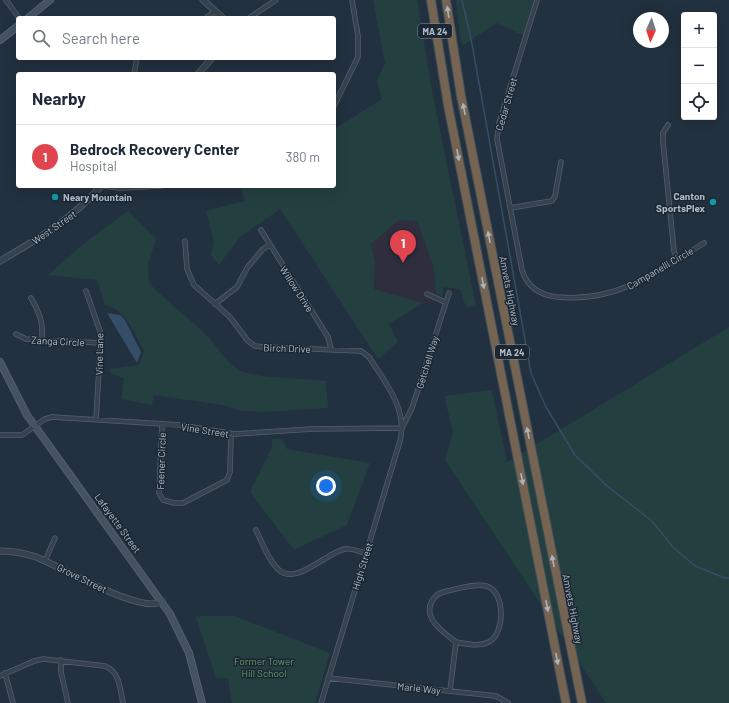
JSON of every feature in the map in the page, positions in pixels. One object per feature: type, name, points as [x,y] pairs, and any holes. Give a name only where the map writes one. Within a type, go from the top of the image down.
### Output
[{"type":"highway","points":[[426,0],[440,62]]},
{"type":"highway","name":"MA 24","points":[[431,0],[440,62],[566,703]]},
{"type":"highway","name":"Amvets Highway","points":[[446,0],[462,101],[582,703]]},
{"type":"main road","points":[[30,16],[50,0]]},
{"type":"main road","points":[[0,40],[16,28]]},
{"type":"main road","name":"Lafayette Street","points":[[0,362],[23,409],[176,623],[188,648],[202,703]]},
{"type":"street","points":[[6,0],[18,16]]},
{"type":"street","points":[[203,0],[221,16]]},
{"type":"street","points":[[252,16],[276,0]]},
{"type":"street","points":[[336,102],[358,55],[357,30],[352,0]]},
{"type":"street","name":"Cedar Street","points":[[526,280],[497,148],[497,135],[537,0]]},
{"type":"street","points":[[209,16],[215,11]]},
{"type":"street","points":[[134,72],[137,60]]},
{"type":"street","points":[[203,72],[211,60]]},
{"type":"street","points":[[668,125],[664,134],[663,142],[674,253],[677,260]]},
{"type":"street","points":[[510,208],[552,201],[555,196],[561,162]]},
{"type":"street","name":"West Street","points":[[0,261],[62,224],[100,188]]},
{"type":"street","name":"Willow Drive","points":[[261,230],[328,337],[331,349]]},
{"type":"street","name":"Birch Drive","points":[[185,241],[187,266],[190,279],[196,287],[230,317],[248,341],[255,346],[267,348],[358,350],[367,355],[398,405],[402,428]]},
{"type":"street","name":"Campanelli Circle","points":[[526,280],[536,290],[550,296],[577,298],[594,296],[630,286],[704,243]]},
{"type":"street","points":[[215,304],[237,287],[250,265],[262,250],[269,245]]},
{"type":"street","name":"Vine Lane","points":[[86,291],[99,326],[101,343],[96,420]]},
{"type":"street","name":"Getchell Way","points":[[402,428],[414,403],[449,293]]},
{"type":"street","points":[[427,294],[445,302]]},
{"type":"street","points":[[31,298],[40,315],[42,323],[42,340]]},
{"type":"street","name":"Zanga Circle","points":[[16,334],[26,339],[101,343]]},
{"type":"street","name":"Vine Street","points":[[0,435],[20,436],[49,418],[162,424],[192,427],[231,434],[305,430],[402,428]]},
{"type":"street","name":"Feener Circle","points":[[162,424],[159,493],[163,500],[171,503],[186,502],[227,480],[230,472],[231,434]]},
{"type":"street","name":"High Street","points":[[321,703],[400,441],[402,428]]},
{"type":"street","points":[[256,530],[276,566],[282,572],[287,574],[299,573],[343,550],[352,549],[366,554]]},
{"type":"street","points":[[45,561],[55,538]]},
{"type":"street","name":"Grove Street","points":[[0,550],[24,553],[45,561],[134,602],[153,605],[162,602]]},
{"type":"street","points":[[480,586],[492,589],[498,595],[501,602],[499,628],[494,638],[482,644],[456,642],[433,621],[430,612],[432,601],[438,595],[446,591],[480,586]]},
{"type":"street","points":[[450,691],[456,642]]},
{"type":"street","points":[[0,676],[40,659],[102,665],[110,668],[117,678],[123,703]]},
{"type":"street","points":[[61,660],[61,672],[68,703]]},
{"type":"street","points":[[6,673],[13,703]]},
{"type":"street","name":"Marie Way","points":[[328,678],[496,696],[508,703]]},
{"type":"shaded area","points":[[399,219],[417,221],[433,265],[436,294],[431,305],[374,289],[375,262],[371,244]]},
{"type":"shaded area","points":[[107,313],[120,315],[125,320],[141,352],[137,363]]},
{"type":"green space","points":[[373,0],[417,0],[432,91],[476,306],[466,307],[460,289],[443,287],[443,297],[436,294],[433,265],[417,221],[399,220],[371,244],[375,262],[374,289],[423,303],[389,324],[398,342],[378,359],[280,209],[240,237],[219,265],[210,254],[214,243],[206,211],[244,201],[241,188],[336,188],[336,128],[382,99],[377,81],[385,63]]},
{"type":"green space","points":[[456,0],[537,0],[526,37],[497,23],[463,45],[460,37]]},
{"type":"green space","points":[[128,211],[156,239],[148,265],[149,283],[155,290],[203,332],[228,361],[240,370],[247,373],[266,376],[326,381],[328,408],[264,412],[243,411],[222,405],[154,395],[152,405],[121,399],[124,378],[112,374],[109,369],[139,365],[144,351],[129,323],[119,312],[105,305],[97,280],[48,275],[87,241]]},
{"type":"green space","points":[[729,327],[729,703],[606,703],[445,460],[453,432],[444,396],[492,390],[507,462]]},
{"type":"green space","points":[[272,439],[282,439],[287,449],[370,463],[347,525],[294,550],[250,492],[272,447]]},
{"type":"green space","name":"Former Tower Hill School","points":[[235,616],[330,653],[315,703],[232,703],[228,678],[216,678],[196,617]]},
{"type":"waterway","points":[[462,0],[472,44],[531,373],[546,407],[575,455],[607,486],[652,521],[673,547],[695,566],[725,578],[729,578]]},
{"type":"place","name":"Neary Mountain","points":[[55,197]]},
{"type":"place","name":"Canton SportsPlex","points":[[713,202]]},
{"type":"place","name":"Bedrock Recovery Center","points":[[403,263]]}]
